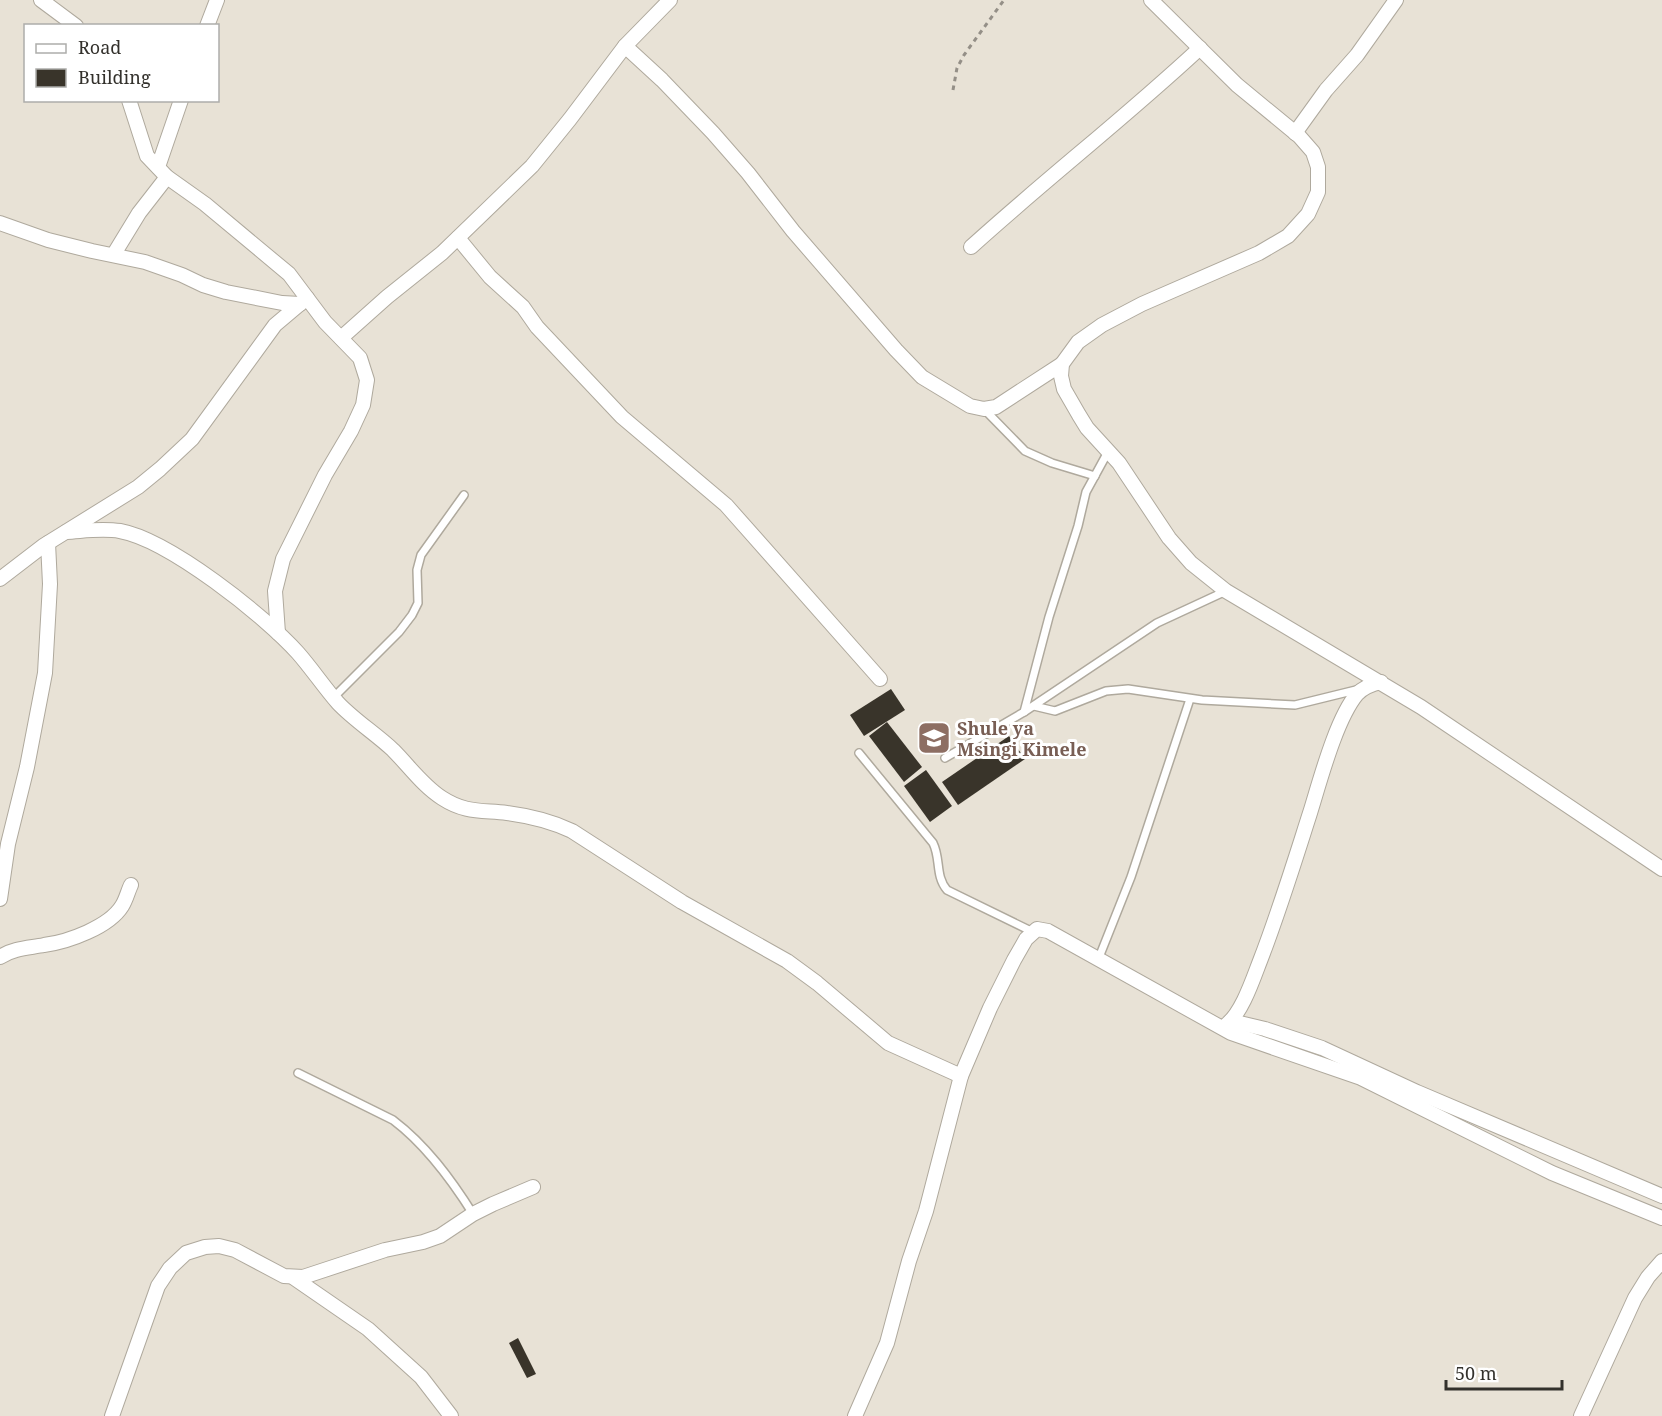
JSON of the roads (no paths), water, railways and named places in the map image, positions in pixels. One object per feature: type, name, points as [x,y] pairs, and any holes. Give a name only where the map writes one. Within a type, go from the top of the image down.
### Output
[{"type":"street","points":[[41,0],[73,24]]},
{"type":"street","points":[[208,24],[217,0]]},
{"type":"street","points":[[341,338],[458,238],[532,166],[625,46],[670,0]]},
{"type":"street","points":[[625,46],[662,80],[734,157],[794,231],[909,364],[922,377],[952,397],[970,406],[984,409],[996,407],[1062,364],[1078,342],[1102,325],[1142,304],[1259,253],[1288,236],[1308,214],[1318,192],[1318,167],[1312,152],[1295,133],[1237,85],[1150,0]]},
{"type":"street","points":[[1295,133],[1326,90],[1357,55],[1396,0]]},
{"type":"street","points":[[971,247],[1021,202],[1119,122],[1200,48]]},
{"type":"street","points":[[130,102],[147,156],[162,172],[205,204],[289,274],[304,301],[360,358],[367,380],[363,405],[351,431],[325,475],[283,559],[275,591],[278,633]]},
{"type":"street","points":[[114,254],[162,172],[180,102]]},
{"type":"street","points":[[0,223],[70,246],[160,266],[203,285],[226,292],[273,301],[304,301]]},
{"type":"street","points":[[458,238],[490,277],[523,307],[537,327],[622,417],[726,505],[880,679]]},
{"type":"street","points":[[0,579],[48,543],[138,488],[192,440],[275,325],[304,301]]},
{"type":"street","points":[[1062,364],[1061,376],[1064,389],[1087,428],[1109,450],[1140,493],[1168,538],[1191,563],[1226,591],[1421,707],[1662,869]]},
{"type":"street","points":[[66,532],[104,529],[122,531],[160,547],[192,566],[278,633],[298,653],[334,697],[441,797],[472,812],[505,813],[539,818],[572,831],[673,896],[787,961],[817,983],[888,1043],[961,1076]]},
{"type":"street","points":[[0,899],[8,844],[29,756],[45,673],[50,584],[48,543]]},
{"type":"street","points":[[1227,1025],[1237,1014],[1272,930],[1325,762],[1351,703],[1365,688],[1381,682]]},
{"type":"street","points":[[0,957],[24,947],[70,939],[105,922],[122,907],[130,885]]},
{"type":"street","points":[[855,1416],[887,1343],[909,1262],[926,1211],[961,1076],[990,1008],[1014,960],[1037,929],[1048,931],[1098,960],[1227,1025],[1361,1078],[1552,1173],[1662,1218]]},
{"type":"street","points":[[1227,1025],[1265,1029],[1322,1048],[1417,1092],[1662,1197]]},
{"type":"street","points":[[294,1278],[321,1272],[385,1250],[423,1242],[456,1226],[473,1214],[533,1187]]},
{"type":"street","points":[[112,1416],[158,1286],[170,1268],[186,1253],[205,1246],[219,1246],[235,1250],[284,1276],[294,1278],[368,1329],[421,1377],[451,1416]]},
{"type":"street","points":[[1581,1416],[1635,1298],[1648,1277],[1662,1261]]},
{"type":"lane","points":[[984,409],[1025,451],[1052,463],[1095,476]]},
{"type":"lane","points":[[1024,712],[1086,492],[1109,450]]},
{"type":"lane","points":[[334,697],[399,632],[412,615],[418,603],[417,570],[420,555],[464,495]]},
{"type":"lane","points":[[945,758],[1034,706],[1157,623],[1226,591]]},
{"type":"lane","points":[[1034,706],[1056,711],[1106,691],[1117,690],[1190,699],[1295,705],[1365,688]]},
{"type":"lane","points":[[1098,960],[1131,877],[1190,699]]},
{"type":"lane","points":[[859,753],[933,843],[939,861],[938,874],[947,890],[1033,932]]},
{"type":"lane","points":[[298,1073],[393,1120],[404,1128],[440,1165],[473,1214]]},
{"type":"place","name":"Shule ya Msingi Kimele","points":[[934,738]]}]
